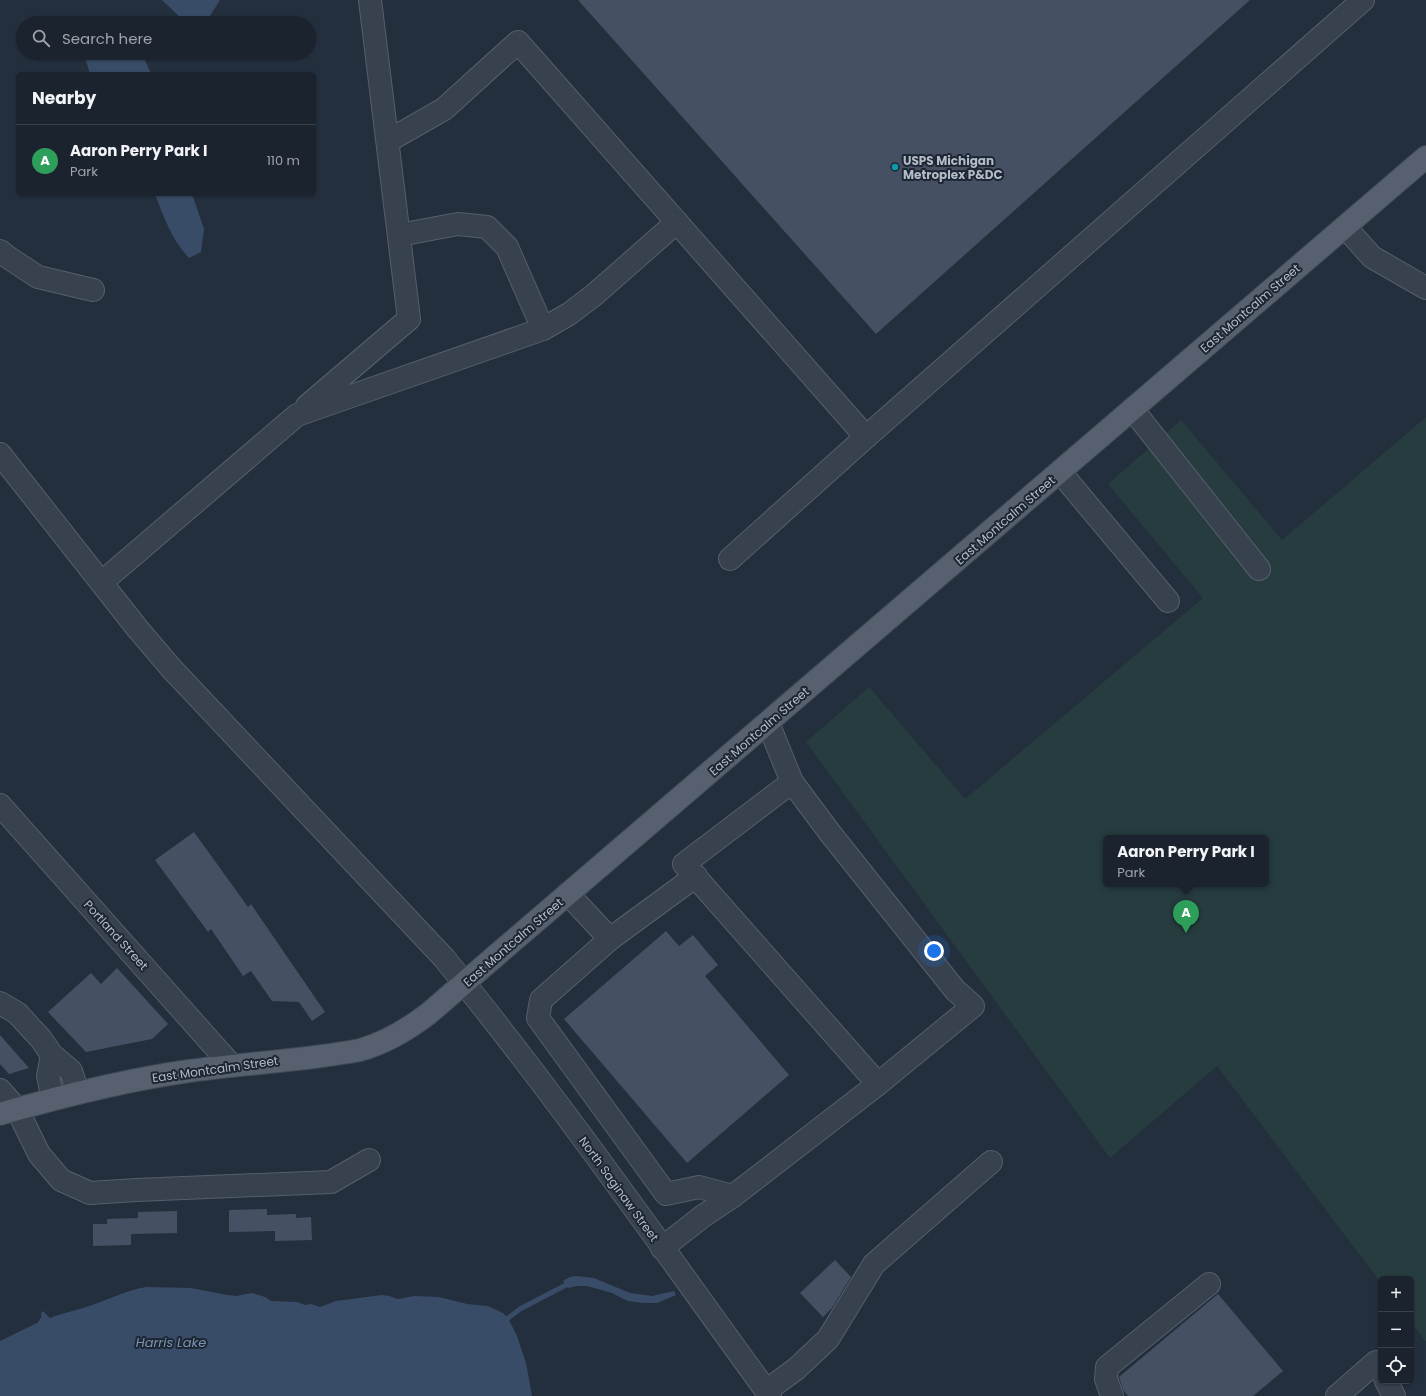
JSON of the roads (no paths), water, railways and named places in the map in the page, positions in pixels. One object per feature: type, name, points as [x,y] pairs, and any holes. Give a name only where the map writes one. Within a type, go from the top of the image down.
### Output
[{"type":"main road","name":"East Montcalm Street","points":[[9,1112],[53,1099],[144,1079],[232,1066],[346,1053],[370,1047],[392,1038],[416,1023],[768,723],[1426,157]]},
{"type":"street","points":[[102,582],[410,319],[370,0]]},
{"type":"street","points":[[730,558],[1363,0]]},
{"type":"street","points":[[388,141],[444,109],[518,42],[866,437]]},
{"type":"street","points":[[297,415],[543,329],[569,314],[594,295],[676,222]]},
{"type":"street","points":[[399,235],[458,224],[487,227],[508,247],[543,329]]},
{"type":"street","points":[[1345,227],[1372,257],[1426,288]]},
{"type":"street","points":[[0,251],[38,277],[93,290]]},
{"type":"street","points":[[1132,410],[1259,569]]},
{"type":"street","name":"North Saginaw Street","points":[[0,454],[137,628],[171,668],[444,958],[486,1010],[570,1122],[768,1394]]},
{"type":"street","points":[[1060,472],[1168,601]]},
{"type":"street","points":[[662,1248],[703,1216],[733,1196],[878,1084],[974,1006],[955,990],[830,833],[792,782],[768,723]]},
{"type":"street","points":[[792,782],[684,864],[878,1084]]},
{"type":"street","name":"Portland Street","points":[[0,805],[232,1066]]},
{"type":"street","points":[[696,876],[610,940],[541,1000],[538,1018],[666,1194],[699,1187],[733,1196]]},
{"type":"street","points":[[568,894],[610,940]]},
{"type":"street","points":[[0,1003],[17,1013],[52,1055],[71,1071],[78,1093]]},
{"type":"street","points":[[52,1055],[48,1076],[53,1099]]},
{"type":"street","points":[[0,1090],[9,1112],[39,1154],[61,1180],[90,1193],[331,1182],[369,1160]]},
{"type":"street","points":[[768,1394],[828,1339],[874,1264],[991,1162]]},
{"type":"street","points":[[1112,1396],[1106,1379],[1107,1368],[1209,1284]]},
{"type":"street","points":[[1337,1396],[1376,1362],[1378,1366]]},
{"type":"street","points":[[1388,1384],[1394,1396]]},
{"type":"water","points":[[162,0],[220,0],[210,16],[179,16]]},
{"type":"water","points":[[86,60],[145,60],[150,72],[89,72]]},
{"type":"water","points":[[156,196],[193,196],[204,229],[201,252],[189,258],[178,244]]},
{"type":"water","points":[[576,1276],[594,1278],[630,1293],[652,1296],[674,1291],[676,1295],[657,1303],[628,1301],[612,1293],[587,1286],[568,1288],[563,1281],[570,1277]]},
{"type":"water","name":"Harris Lake","points":[[147,1287],[191,1288],[236,1296],[252,1293],[265,1297],[271,1301],[297,1302],[305,1305],[311,1304],[320,1307],[336,1301],[382,1295],[398,1299],[414,1296],[439,1297],[467,1304],[488,1306],[503,1313],[508,1318],[517,1336],[526,1363],[532,1396],[0,1396],[0,1341],[37,1323],[43,1311],[50,1318],[130,1291]]},
{"type":"waterway","points":[[508,1318],[520,1309],[566,1285]]},
{"type":"place","name":"USPS Michigan Metroplex P&DC","points":[[895,167]]},
{"type":"place","name":"Aaron Perry Park I","points":[[1186,933]]}]
